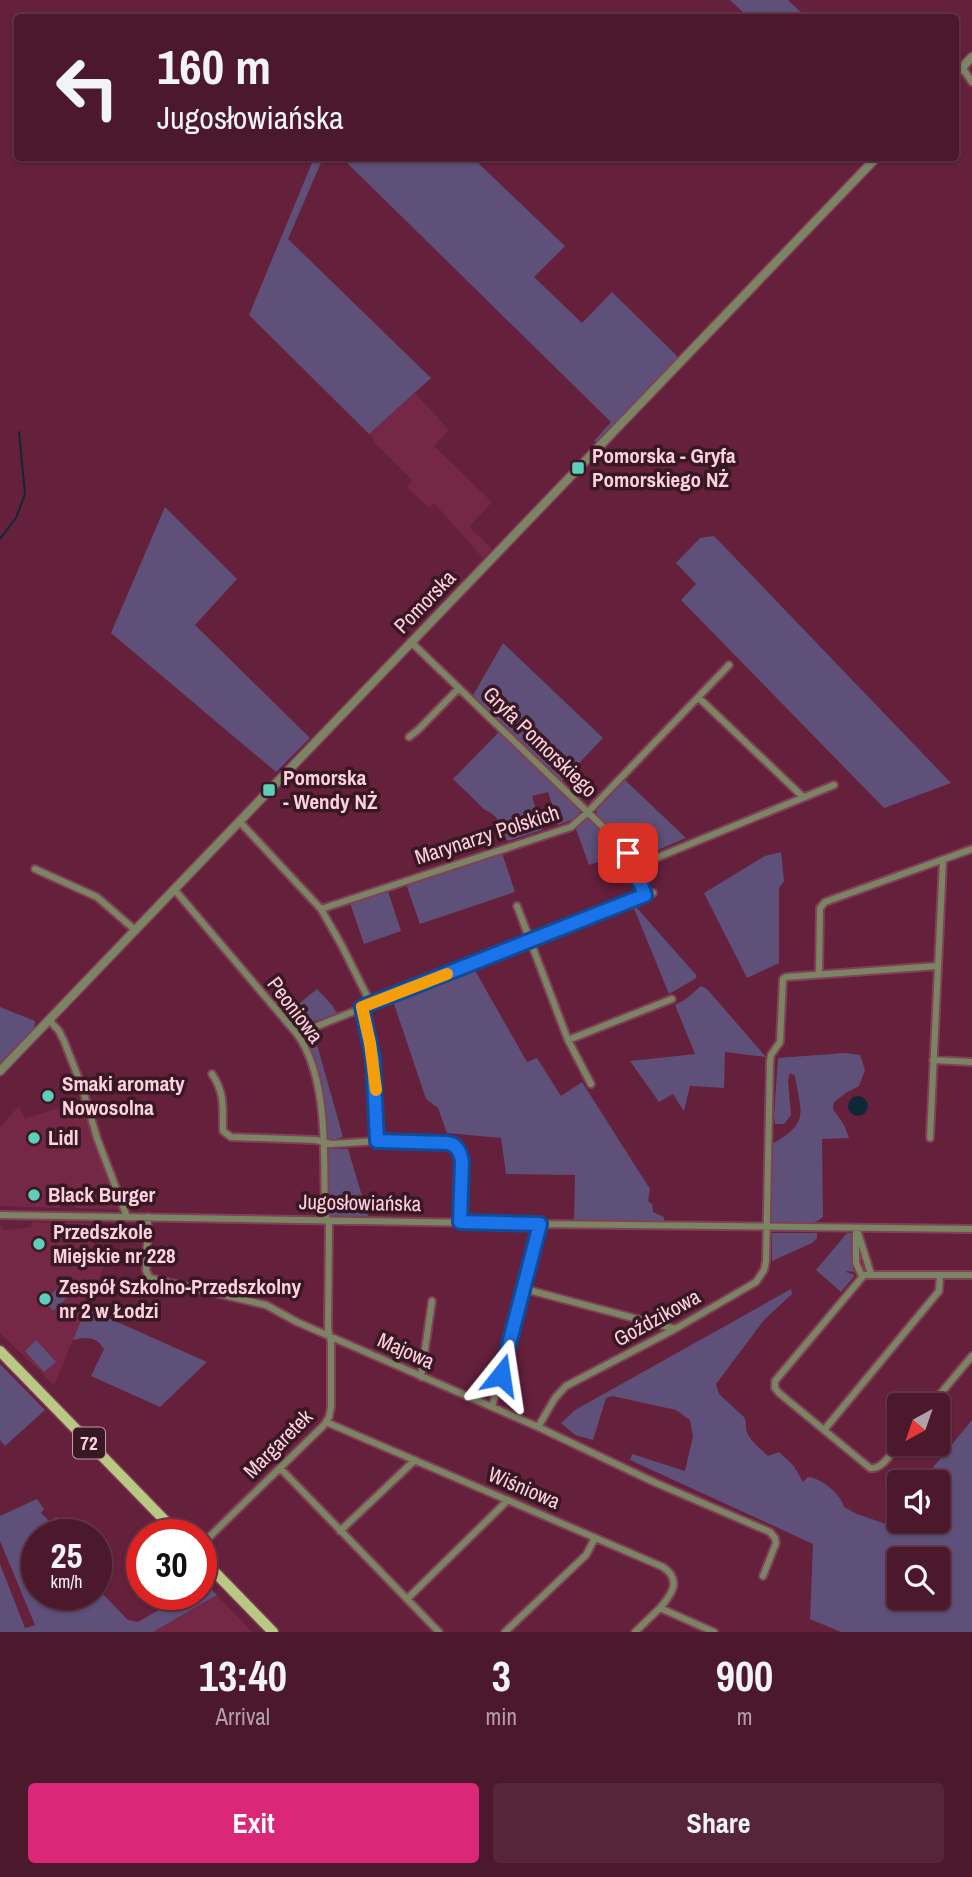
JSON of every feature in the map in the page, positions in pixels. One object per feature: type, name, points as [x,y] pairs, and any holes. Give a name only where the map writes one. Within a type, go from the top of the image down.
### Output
[{"type":"main road","name":"72","points":[[0,1351],[163,1519]]},
{"type":"main road","points":[[217,1574],[274,1632]]},
{"type":"street","points":[[972,57],[959,71],[972,82]]},
{"type":"street","name":"Pomorska","points":[[0,1071],[873,161]]},
{"type":"street","name":"Gryfa Pomorskiego","points":[[411,642],[626,849],[645,895]]},
{"type":"street","name":"Marynarzy Polskich","points":[[321,909],[571,827],[729,665]]},
{"type":"street","points":[[409,737],[459,688]]},
{"type":"street","points":[[698,698],[803,797]]},
{"type":"street","points":[[634,867],[834,785]]},
{"type":"street","points":[[240,821],[321,909],[371,1004]]},
{"type":"street","points":[[820,974],[820,908],[825,902],[972,849]]},
{"type":"street","points":[[930,1138],[943,860]]},
{"type":"street","points":[[35,869],[97,897],[135,930]]},
{"type":"street","name":"Peoniowa","points":[[174,889],[297,1034],[308,1054],[316,1074],[319,1093],[327,1220]]},
{"type":"street","points":[[297,1034],[653,893]]},
{"type":"street","points":[[517,906],[568,1040],[592,1084]]},
{"type":"street","points":[[766,1227],[770,1062],[771,1055],[780,1042],[781,982],[786,977],[937,966]]},
{"type":"street","points":[[568,1040],[673,999]]},
{"type":"street","points":[[362,1007],[373,1059],[377,1141]]},
{"type":"street","points":[[49,1020],[64,1041],[127,1217]]},
{"type":"street","points":[[933,1060],[972,1062]]},
{"type":"street","points":[[212,1074],[222,1095],[223,1130],[228,1136],[331,1144],[377,1141],[452,1143],[460,1152],[462,1161],[460,1222]]},
{"type":"street","name":"Jugosłowiańska","points":[[0,1215],[972,1229]]},
{"type":"street","name":"Majowa","points":[[148,1217],[146,1271],[150,1278],[266,1305],[290,1319],[770,1532],[776,1543],[762,1576]]},
{"type":"street","name":"Margaretek","points":[[217,1529],[326,1422],[331,1407],[327,1220]]},
{"type":"street","points":[[492,1408],[540,1224]]},
{"type":"street","name":"Goździkowa","points":[[538,1427],[555,1398],[566,1386],[675,1329],[758,1281],[765,1267],[766,1227]]},
{"type":"street","points":[[856,1228],[871,1274]]},
{"type":"street","points":[[856,1228],[856,1263],[862,1276]]},
{"type":"street","points":[[824,1430],[939,1291],[940,1275]]},
{"type":"street","points":[[889,1456],[879,1467],[872,1469],[776,1391],[775,1384],[862,1276],[972,1275]]},
{"type":"street","points":[[524,1289],[675,1329]]},
{"type":"street","points":[[421,1377],[432,1301]]},
{"type":"street","points":[[941,1393],[972,1356]]},
{"type":"street","name":"Wiśniowa","points":[[326,1422],[668,1571],[673,1579],[673,1587],[660,1608]]},
{"type":"street","points":[[340,1531],[415,1460]]},
{"type":"street","points":[[280,1468],[439,1632]]},
{"type":"street","points":[[407,1599],[508,1500]]},
{"type":"street","points":[[505,1632],[586,1555],[595,1538]]},
{"type":"street","points":[[635,1632],[660,1608],[714,1632]]},
{"type":"shaded area","points":[[730,0],[788,0],[803,14],[745,14]]},
{"type":"shaded area","points":[[313,161],[322,161],[288,239],[431,378],[369,434],[249,315]]},
{"type":"shaded area","points":[[345,161],[476,161],[565,246],[534,277],[582,323],[612,292],[678,357],[597,442],[594,441],[611,422]]},
{"type":"shaded area","points":[[415,393],[449,430],[434,446],[492,502],[469,527],[492,549],[483,558],[434,503],[429,508],[407,487],[412,480],[369,434]]},
{"type":"shaded area","points":[[165,507],[237,579],[195,625],[310,738],[276,772],[111,633]]},
{"type":"shaded area","points":[[714,536],[951,783],[884,808],[681,600],[696,584],[676,563],[700,538]]},
{"type":"shaded area","points":[[503,643],[603,738],[561,782],[472,697]]},
{"type":"shaded area","points":[[500,731],[581,811],[574,819],[558,825],[548,792],[532,796],[542,830],[508,841],[498,820],[453,779]]},
{"type":"shaded area","points":[[625,780],[686,838],[644,856],[638,857],[634,854],[596,815],[597,810]]},
{"type":"shaded area","points":[[586,819],[590,819],[619,847],[622,851],[620,854],[589,865],[576,829]]},
{"type":"shaded area","points":[[781,852],[784,881],[779,888],[779,963],[747,978],[704,893],[765,856]]},
{"type":"shaded area","points":[[502,853],[515,892],[420,924],[406,884]]},
{"type":"shaded area","points":[[388,891],[401,931],[364,944],[350,903]]},
{"type":"shaded area","points":[[633,906],[697,976],[695,979],[669,994]]},
{"type":"shaded area","points":[[473,967],[527,1062],[537,1058],[561,1096],[582,1082],[650,1189],[648,1201],[652,1204],[653,1212],[664,1217],[662,1223],[574,1221],[575,1175],[506,1174],[501,1138],[447,1133],[438,1108],[426,1099],[392,998]]},
{"type":"shaded area","points":[[701,986],[707,989],[766,1057],[725,1052],[724,1088],[690,1086],[684,1111],[673,1094],[659,1102],[630,1061],[695,1054],[675,1005]]},
{"type":"shaded area","points":[[317,989],[336,1012],[340,1011],[319,1020],[297,1022],[289,1014],[290,1011]]},
{"type":"shaded area","points":[[0,1007],[35,1021],[34,1028],[0,1063]]},
{"type":"shaded area","points":[[307,1035],[313,1036],[318,1048],[343,1137],[332,1140],[326,1137],[322,1083],[305,1038]]},
{"type":"shaded area","points":[[844,1053],[860,1055],[865,1070],[859,1086],[834,1102],[833,1109],[849,1138],[822,1139],[823,1217],[806,1224],[773,1222],[769,1220],[772,1144],[792,1130],[800,1116],[795,1076],[790,1073],[788,1080],[791,1115],[784,1124],[775,1124],[778,1058]]},
{"type":"shaded area","points":[[79,1101],[120,1210],[75,1208],[74,1204],[60,1203],[60,1208],[0,1206],[0,1127],[19,1106],[25,1119]]},
{"type":"shaded area","points":[[328,1149],[348,1149],[368,1216],[329,1216]]},
{"type":"shaded area","name":"Zespół Szkolno-Przedszkolny nr 2 w Łodzi","points":[[0,1221],[3,1230],[31,1227],[32,1222],[102,1223],[89,1256],[105,1263],[98,1281],[104,1282],[104,1289],[94,1289],[54,1385],[0,1333]]},
{"type":"shaded area","points":[[772,1233],[817,1233],[817,1238],[812,1243],[772,1261]]},
{"type":"shaded area","points":[[847,1233],[852,1233],[854,1272],[846,1272],[855,1275],[841,1292],[816,1270]]},
{"type":"shaded area","points":[[61,1285],[70,1295],[53,1311],[44,1301]]},
{"type":"shaded area","points":[[791,1289],[792,1294],[764,1320],[716,1384],[719,1394],[744,1417],[749,1436],[768,1456],[779,1452],[794,1466],[803,1482],[808,1477],[819,1480],[835,1492],[844,1507],[887,1523],[887,1533],[950,1533],[950,1470],[931,1470],[942,1456],[950,1456],[950,1447],[972,1420],[972,1632],[841,1632],[810,1619],[813,1544],[630,1460],[632,1454],[685,1471],[693,1436],[690,1420],[676,1410],[612,1396],[606,1398],[593,1440],[575,1435],[561,1423],[575,1410]]},
{"type":"shaded area","points":[[86,1308],[207,1362],[160,1407],[91,1376],[104,1349],[90,1338],[73,1340]]},
{"type":"shaded area","points":[[36,1340],[56,1362],[44,1372],[25,1351]]},
{"type":"shaded area","points":[[0,1364],[45,1410],[5,1446],[0,1440]]},
{"type":"shaded area","points":[[37,1499],[44,1509],[41,1513],[47,1519],[21,1519],[21,1591],[0,1541],[0,1516]]},
{"type":"shaded area","points":[[0,1564],[25,1628],[35,1625],[29,1610],[112,1610],[112,1604],[128,1620],[138,1622],[159,1610],[191,1610],[153,1632],[0,1632]]},
{"type":"shaded area","points":[[217,1595],[252,1632],[153,1632],[191,1610],[217,1610]]},
{"type":"water","points":[[858,1096],[865,1099],[868,1106],[865,1113],[858,1116],[851,1113],[848,1106],[851,1099]]},
{"type":"waterway","points":[[0,539],[16,518],[25,494],[19,432]]},
{"type":"slow traffic","points":[[376,1090],[373,1059],[362,1007],[447,974]]},
{"type":"place","name":"Pomorska - Gryfa Pomorskiego NŻ","points":[[578,468]]},
{"type":"place","name":"Pomorska - Wendy NŻ","points":[[269,790]]},
{"type":"place","name":"Smaki aromaty Nowosolna","points":[[48,1096]]},
{"type":"place","name":"Lidl","points":[[34,1138]]},
{"type":"place","name":"Black Burger","points":[[34,1195]]},
{"type":"place","name":"Przedszkole Miejskie nr 228","points":[[39,1244]]},
{"type":"place","name":"Zespół Szkolno-Przedszkolny nr 2 w Łodzi","points":[[45,1299]]},
{"type":"route","points":[[501,1375],[540,1224],[460,1222],[463,1184],[462,1161],[457,1147],[452,1143],[377,1141],[373,1059],[362,1007],[645,895],[628,853]]}]
